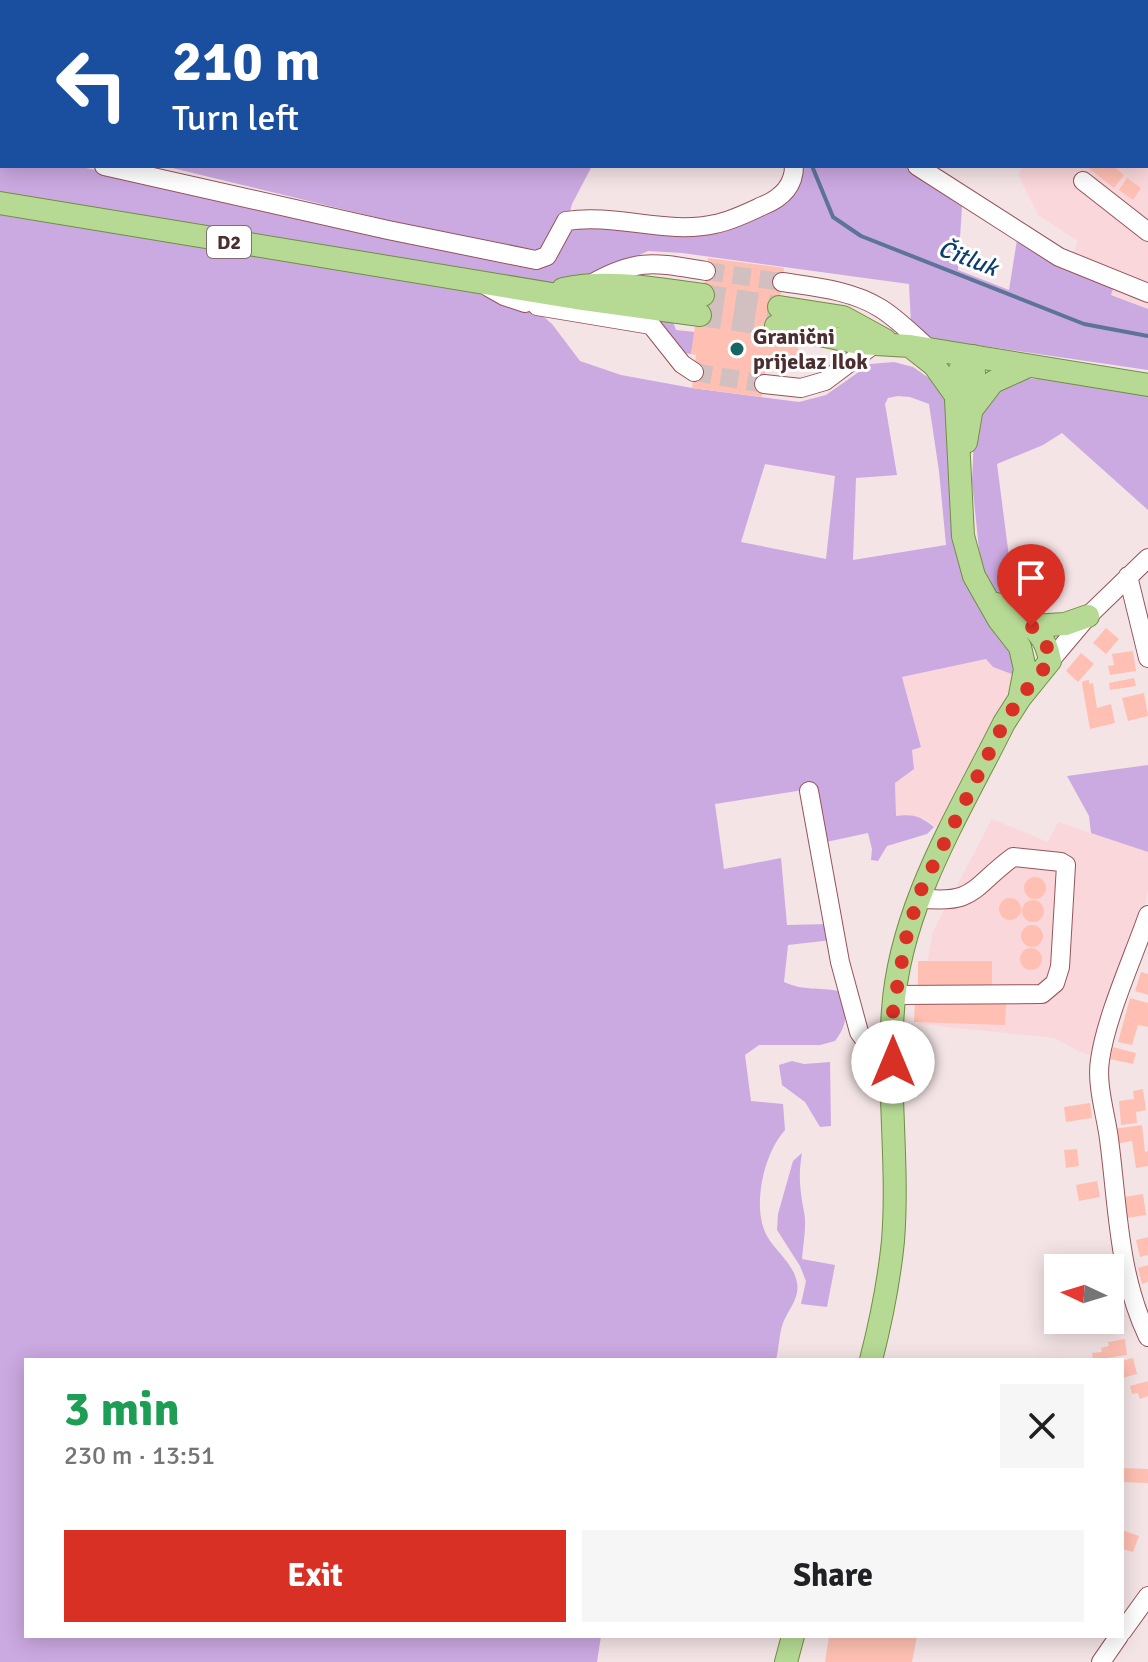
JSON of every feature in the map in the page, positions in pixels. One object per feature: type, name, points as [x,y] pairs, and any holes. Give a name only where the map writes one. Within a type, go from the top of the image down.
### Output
[{"type":"main road","name":"D2","points":[[0,203],[476,280],[537,300],[702,305],[626,285],[591,284],[537,300]]},
{"type":"main road","points":[[954,393],[934,365],[912,347],[869,333],[843,317],[777,316],[873,345],[912,347],[1148,385]]},
{"type":"main road","points":[[973,356],[958,371],[954,393],[963,536],[974,576],[999,620],[1020,647],[1037,658],[1050,661]]},
{"type":"main road","points":[[960,469],[973,409],[976,377],[973,356]]},
{"type":"main road","points":[[973,409],[993,382],[1027,366]]},
{"type":"main road","points":[[871,1358],[883,1308],[893,1239],[895,995],[907,934],[918,898],[1004,723],[1050,661],[1048,647],[1041,635],[1017,620],[983,591]]},
{"type":"main road","points":[[1031,626],[1065,624],[1088,616]]},
{"type":"main road","points":[[1020,647],[1025,669],[1020,698]]},
{"type":"main road","points":[[786,1662],[792,1638]]},
{"type":"street","points":[[113,168],[536,260],[547,256],[566,221],[687,226],[715,224],[772,202],[790,184],[794,168]]},
{"type":"street","points":[[920,168],[1059,257],[1148,293]]},
{"type":"street","points":[[1083,181],[1148,232]]},
{"type":"street","points":[[591,284],[610,273],[640,263],[706,271]]},
{"type":"street","points":[[782,282],[836,291],[880,308],[912,347]]},
{"type":"street","points":[[537,300],[651,325],[682,364],[694,372]]},
{"type":"street","points":[[764,384],[801,388],[825,381],[873,345]]},
{"type":"street","points":[[1050,661],[1088,616],[1148,558]]},
{"type":"street","points":[[1128,576],[1148,658]]},
{"type":"street","points":[[809,791],[840,962],[859,1032],[873,1052],[893,1062]]},
{"type":"street","points":[[895,995],[1042,994],[1055,983],[1060,967],[1066,865],[1061,862],[1013,857],[972,895],[952,900],[918,898]]},
{"type":"street","points":[[1148,915],[1100,1061],[1121,1248],[1129,1289],[1148,1337]]},
{"type":"street","points":[[1124,1629],[1148,1596]]},
{"type":"street","points":[[1101,1662],[1117,1638]]},
{"type":"shaded area","points":[[0,168],[86,168],[536,264],[572,226],[703,236],[746,219],[798,168],[907,168],[962,206],[958,270],[1009,290],[1017,240],[1058,265],[1113,289],[1111,295],[1148,309],[1148,370],[928,338],[911,324],[909,284],[648,251],[575,284],[550,285],[0,194]]},
{"type":"shaded area","points":[[172,168],[591,168],[569,215],[548,249],[470,240]]},
{"type":"shaded area","points":[[1022,168],[1148,168],[1148,309],[1111,294],[1119,277],[1072,256],[1078,241],[1038,215],[1018,175]]},
{"type":"shaded area","points":[[0,212],[473,290],[495,302],[536,310],[552,324],[580,361],[621,375],[799,402],[826,395],[870,364],[894,362],[913,367],[939,385],[945,394],[958,523],[1006,637],[1017,676],[993,667],[986,659],[902,677],[921,747],[912,750],[914,769],[895,783],[896,816],[916,817],[934,827],[927,834],[887,846],[878,861],[871,860],[868,833],[826,842],[816,788],[715,804],[724,869],[781,858],[787,925],[830,924],[832,940],[788,945],[784,982],[804,988],[838,991],[845,1011],[843,1028],[835,1041],[820,1045],[759,1045],[745,1055],[751,1101],[783,1104],[785,1130],[771,1152],[760,1196],[762,1224],[767,1236],[789,1264],[797,1283],[795,1299],[782,1327],[776,1358],[24,1358],[24,1638],[601,1638],[597,1662],[0,1662]],"holes":[[[910,397],[929,404],[946,545],[853,560],[856,478],[897,475],[885,404],[888,398]],[[765,464],[835,476],[826,559],[741,542]]]},
{"type":"shaded area","points":[[654,317],[672,319],[676,330],[695,332],[691,354],[683,353]]},
{"type":"shaded area","points":[[1016,378],[1148,393],[1148,510],[1062,433],[1043,445],[997,464],[1016,611],[1000,599],[983,574],[972,482],[974,435],[985,397]]},
{"type":"shaded area","points":[[986,659],[993,667],[1017,676],[1012,694],[942,831],[923,818],[896,816],[895,783],[914,769],[912,750],[921,747],[902,677]]},
{"type":"shaded area","points":[[1148,765],[1148,852],[1091,833],[1089,816],[1067,776]]},
{"type":"shaded area","points":[[992,819],[1048,842],[1058,822],[1148,852],[1148,889],[1140,931],[1095,1057],[1055,1038],[919,1024],[933,931]]},
{"type":"shaded area","points":[[792,1061],[804,1064],[830,1062],[831,1126],[820,1127],[805,1102],[782,1085],[779,1065]]},
{"type":"shaded area","points":[[802,1153],[800,1183],[805,1223],[802,1259],[835,1265],[827,1307],[801,1304],[806,1281],[777,1230],[778,1214],[793,1161]]},
{"type":"building","points":[[1089,168],[1115,168],[1124,175],[1114,188]]},
{"type":"building","points":[[1127,178],[1141,188],[1133,200],[1119,190]]},
{"type":"building","points":[[708,258],[784,268],[775,338],[793,338],[799,350],[796,369],[766,365],[762,397],[692,388],[696,355],[691,354],[695,326],[699,326]]},
{"type":"building","points":[[1106,628],[1119,639],[1106,654],[1093,643]]},
{"type":"building","points":[[1133,651],[1136,671],[1110,675],[1108,666],[1114,665],[1112,654]]},
{"type":"building","points":[[1081,653],[1094,664],[1078,682],[1066,671]]},
{"type":"building","points":[[1134,678],[1136,686],[1110,690],[1109,683]]},
{"type":"building","points":[[1089,680],[1089,684],[1093,683],[1097,708],[1111,704],[1115,723],[1090,729],[1082,684]]},
{"type":"building","points":[[1144,693],[1148,716],[1128,721],[1122,698]]},
{"type":"building","points":[[1035,877],[1043,880],[1046,888],[1043,896],[1035,899],[1027,896],[1024,888],[1027,880]]},
{"type":"building","points":[[1010,898],[1018,901],[1021,909],[1018,917],[1010,920],[1002,917],[999,909],[1002,901]]},
{"type":"building","points":[[1033,900],[1041,903],[1044,911],[1041,919],[1033,922],[1025,919],[1022,911],[1025,903]]},
{"type":"building","points":[[1032,925],[1040,928],[1043,936],[1040,944],[1032,947],[1024,944],[1021,936],[1024,928]]},
{"type":"building","points":[[1031,948],[1039,951],[1042,959],[1039,967],[1031,970],[1023,967],[1020,959],[1023,951]]},
{"type":"building","points":[[918,961],[992,961],[992,987],[918,987]]},
{"type":"building","points":[[1141,972],[1148,974],[1148,995],[1135,991]]},
{"type":"building","points":[[1130,998],[1148,1003],[1148,1027],[1138,1025],[1132,1045],[1118,1042]]},
{"type":"building","points":[[915,1001],[1006,1003],[1005,1025],[914,1022]]},
{"type":"building","points":[[1113,1047],[1136,1053],[1133,1064],[1110,1059]]},
{"type":"building","points":[[1143,1089],[1146,1110],[1136,1112],[1137,1123],[1121,1125],[1119,1101],[1134,1099],[1133,1091]]},
{"type":"building","points":[[1090,1103],[1092,1118],[1066,1122],[1064,1107]]},
{"type":"building","points":[[1142,1125],[1148,1166],[1136,1168],[1132,1141],[1115,1144],[1113,1129]]},
{"type":"building","points":[[1077,1149],[1079,1166],[1066,1168],[1064,1150]]},
{"type":"building","points":[[1097,1181],[1100,1197],[1079,1201],[1076,1185]]},
{"type":"building","points":[[1143,1194],[1146,1215],[1127,1218],[1124,1197]]},
{"type":"building","points":[[1148,1237],[1148,1255],[1140,1257],[1136,1240]]},
{"type":"building","points":[[1148,1265],[1148,1282],[1142,1284],[1138,1268]]},
{"type":"building","points":[[1125,1339],[1127,1355],[1093,1358],[1092,1353],[1102,1352],[1101,1348],[1109,1346],[1108,1342]]},
{"type":"building","points":[[1133,1358],[1137,1374],[1124,1377],[1124,1360]]},
{"type":"building","points":[[1148,1381],[1148,1396],[1140,1399],[1138,1393],[1132,1394],[1130,1386]]},
{"type":"building","points":[[1124,1468],[1148,1469],[1148,1483],[1124,1482]]},
{"type":"building","points":[[1124,1531],[1139,1536],[1133,1552],[1124,1550]]},
{"type":"building","points":[[829,1638],[917,1638],[912,1662],[825,1662]]},
{"type":"waterway","name":"Čitluk","points":[[813,168],[833,217],[861,236],[1084,324],[1148,336]]},
{"type":"tunnel","points":[[706,271],[782,282]]},
{"type":"tunnel","points":[[703,295],[779,307]]},
{"type":"tunnel","points":[[700,315],[776,326]]},
{"type":"tunnel","points":[[694,372],[764,384]]},
{"type":"place","name":"Granični prijelaz Ilok","points":[[737,349]]},
{"type":"route","points":[[893,1062],[893,1009],[907,934],[920,892],[1004,723],[1050,661],[1048,647],[1031,626]]}]
